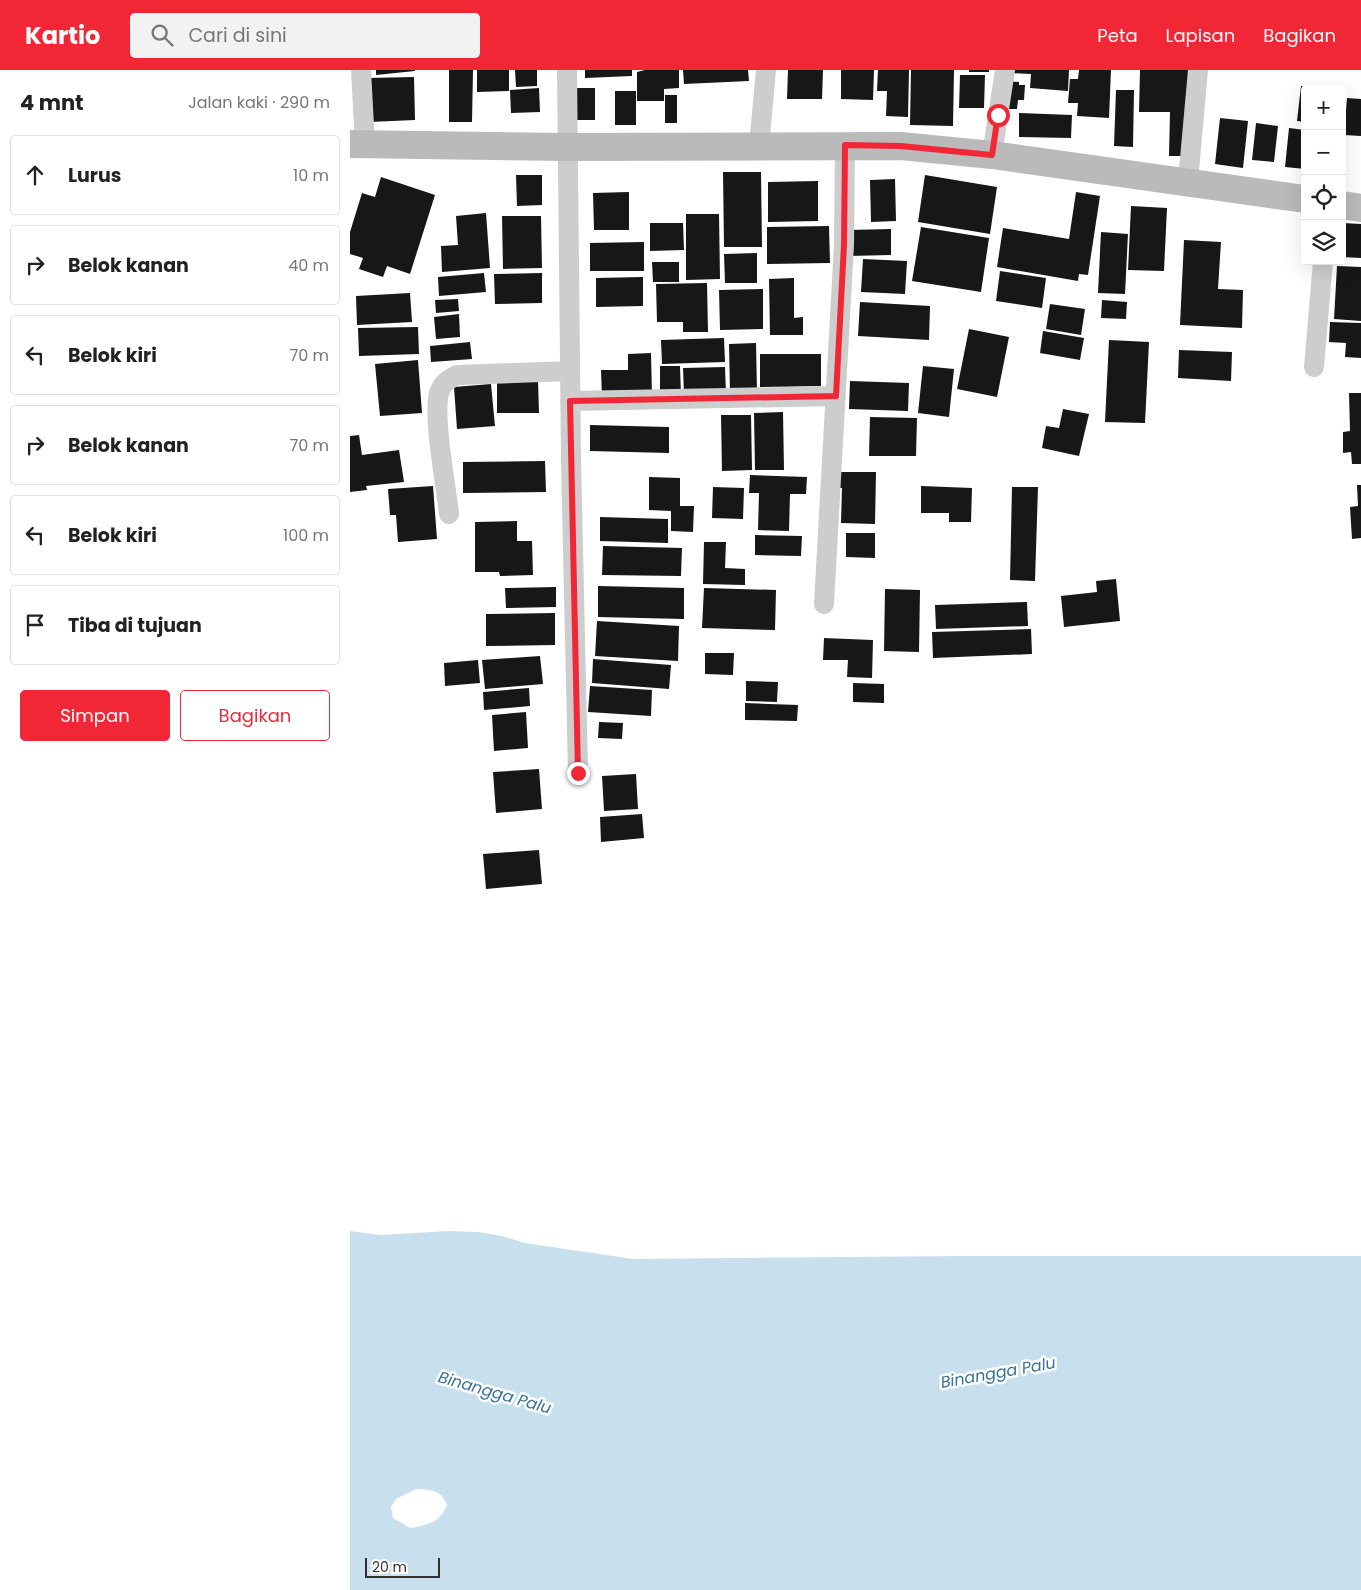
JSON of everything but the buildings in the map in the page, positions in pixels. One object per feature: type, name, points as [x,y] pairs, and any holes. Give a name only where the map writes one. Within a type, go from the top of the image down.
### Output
[{"type":"main road","points":[[357,144],[566,147],[901,146],[992,155],[1188,181],[1301,198]]},
{"type":"main road","points":[[1346,206],[1361,208]]},
{"type":"street","points":[[357,144],[361,70]]},
{"type":"street","points":[[567,70],[566,147],[578,773]]},
{"type":"street","points":[[759,146],[766,70]]},
{"type":"street","points":[[992,155],[1005,70]]},
{"type":"street","points":[[1188,181],[1198,70]]},
{"type":"street","points":[[824,604],[844,245],[845,145]]},
{"type":"street","points":[[1314,367],[1323,265]]},
{"type":"street","points":[[449,514],[438,419],[440,393],[446,380],[457,375],[570,371]]},
{"type":"street","points":[[570,401],[836,396]]},
{"type":"water","name":"Binangga Palu","points":[[350,1231],[381,1235],[448,1231],[478,1232],[502,1236],[525,1243],[633,1259],[963,1256],[1361,1256],[1361,1590],[350,1590]],"holes":[[[416,1489],[431,1490],[439,1493],[447,1505],[441,1516],[437,1519],[427,1524],[410,1528],[393,1518],[391,1507],[396,1499]]]},
{"type":"route","points":[[578,773],[570,401],[836,396],[844,245],[845,145],[901,146],[992,155],[998,115]]}]
